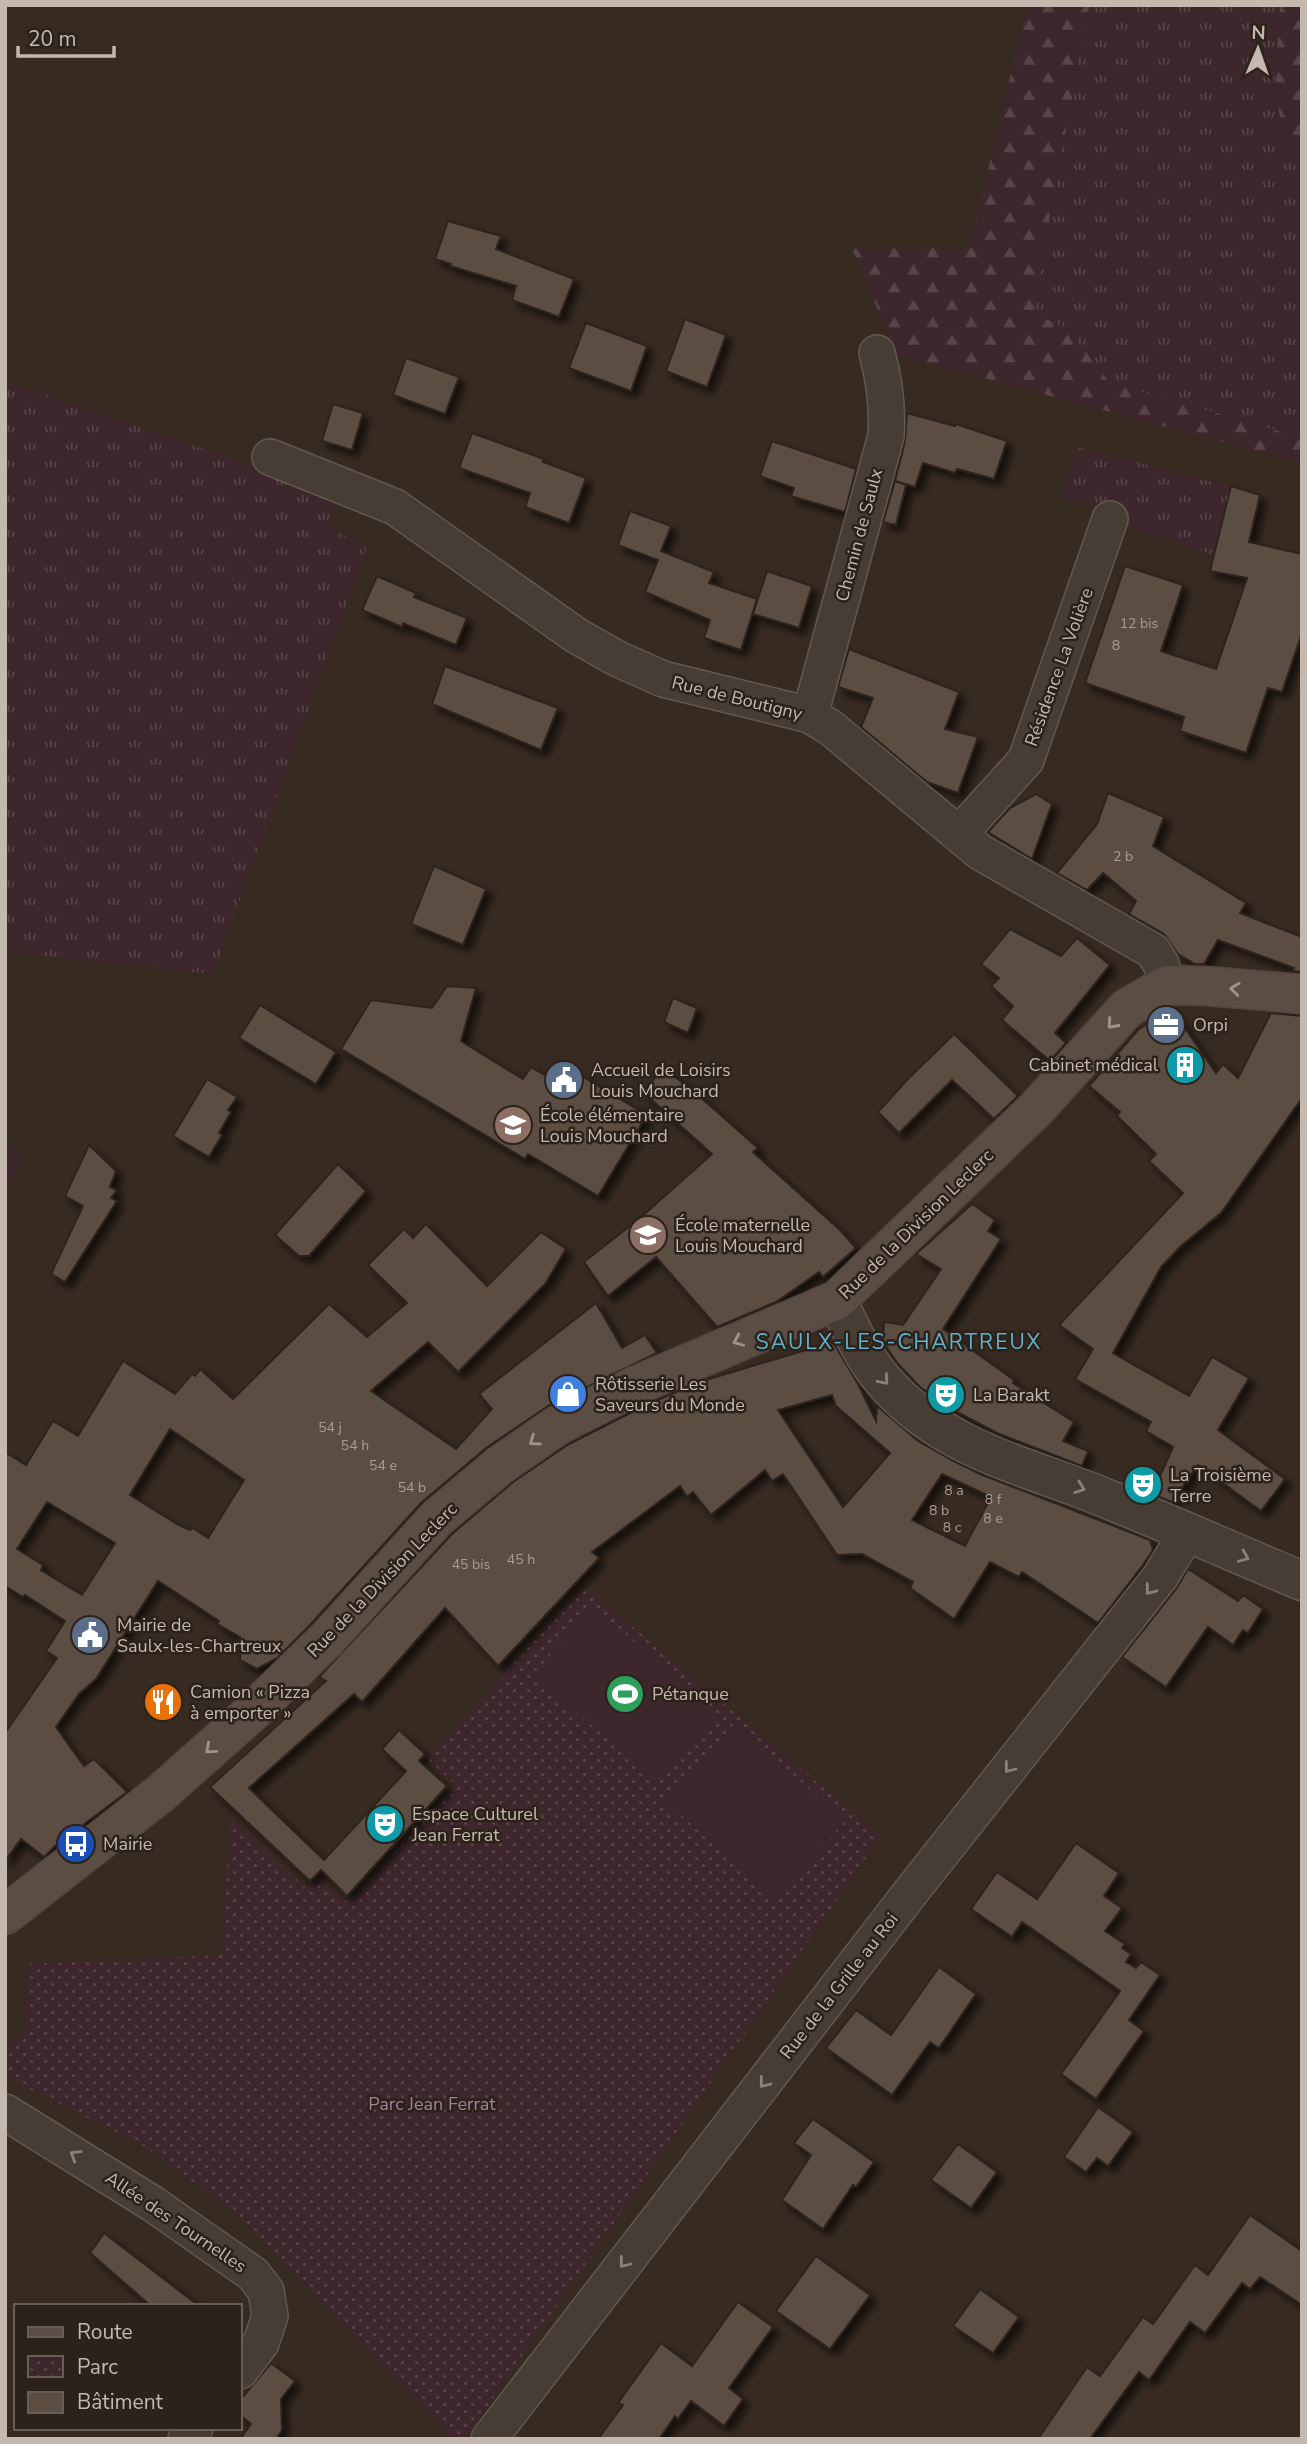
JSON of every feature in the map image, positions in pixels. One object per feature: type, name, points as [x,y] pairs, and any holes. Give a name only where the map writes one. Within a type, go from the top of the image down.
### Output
[{"type":"main road","points":[[1167,985],[1302,994]]},
{"type":"main road","name":"Rue de la Division Leclerc","points":[[5,1915],[161,1793],[252,1712],[326,1640],[437,1518],[500,1465],[558,1425],[637,1385],[837,1300],[1036,1109],[1126,1009],[1167,985]]},
{"type":"street","name":"Chemin de Saulx","points":[[810,715],[886,436],[888,404],[877,353]]},
{"type":"street","name":"Rue de Boutigny","points":[[270,457],[395,507],[577,636],[618,659],[663,680],[810,715],[831,728],[980,852],[1153,951],[1161,964],[1167,985]]},
{"type":"street","name":"Résidence La Volière","points":[[959,834],[1026,760],[1110,519]]},
{"type":"street","points":[[837,1300],[881,1379],[943,1432],[968,1447],[1108,1499],[1302,1581]]},
{"type":"street","name":"Rue de la Grille au Roi","points":[[489,2439],[923,1877],[1160,1577],[1187,1533]]},
{"type":"street","name":"Allée des Tournelles","points":[[5,2112],[153,2204],[253,2274],[266,2291],[270,2316],[261,2343],[242,2368]]},
{"type":"green space","points":[[1027,5],[1089,5],[1032,312],[1069,330],[1109,382],[1302,438],[1302,463],[897,355],[852,249],[970,247]]},
{"type":"green space","points":[[1089,5],[1280,5],[1275,87],[1283,137],[1302,137],[1302,438],[1108,382],[1069,330],[1032,312]]},
{"type":"green space","points":[[1280,5],[1302,5],[1302,137],[1283,137],[1275,87]]},
{"type":"green space","points":[[5,381],[297,481],[333,504],[330,528],[367,547],[213,974],[18,953],[5,949]]},
{"type":"green space","points":[[1078,447],[1231,487],[1214,555],[1123,524],[1124,518],[1061,496]]},
{"type":"green space","points":[[5,1146],[23,1152],[5,1200]]},
{"type":"green space","name":"Parc Jean Ferrat","points":[[584,1586],[881,1836],[476,2423],[463,2439],[453,2439],[236,2213],[140,2144],[5,2077],[5,2049],[26,2027],[27,1964],[221,1955],[231,1817],[307,1889],[319,1880],[349,1903],[456,1785],[427,1759]]},
{"type":"green space","name":"Pétanque","points":[[593,1606],[718,1714],[658,1782],[533,1675]]},
{"type":"green space","points":[[735,1723],[845,1821],[776,1899],[665,1801]]},
{"type":"building","points":[[448,221],[501,236],[496,249],[574,279],[559,317],[512,300],[516,286],[435,259]]},
{"type":"building","points":[[685,319],[726,335],[707,387],[666,371]]},
{"type":"building","points":[[586,323],[647,346],[631,391],[569,368]]},
{"type":"building","points":[[406,358],[459,377],[445,414],[393,395]]},
{"type":"building","points":[[333,404],[363,413],[352,450],[322,441]]},
{"type":"building","points":[[907,413],[955,426],[956,424],[1007,441],[994,479],[957,469],[955,473],[923,463],[915,487],[895,481],[905,441]]},
{"type":"building","points":[[472,433],[544,459],[543,462],[586,478],[569,523],[525,507],[530,493],[459,468]]},
{"type":"building","points":[[772,441],[856,469],[845,512],[791,496],[794,488],[760,476]]},
{"type":"building","points":[[895,481],[906,485],[896,525],[883,522]]},
{"type":"building","points":[[1231,486],[1260,495],[1249,542],[1302,554],[1302,633],[1282,692],[1268,688],[1246,753],[1180,731],[1184,717],[1085,683],[1125,566],[1183,585],[1161,651],[1216,669],[1247,578],[1210,571]]},
{"type":"building","points":[[630,511],[671,526],[661,551],[714,572],[709,583],[757,599],[741,650],[704,638],[710,620],[645,592],[658,560],[618,545]]},
{"type":"building","points":[[767,571],[812,586],[799,628],[753,614]]},
{"type":"building","points":[[377,576],[416,593],[414,597],[467,618],[456,645],[403,623],[402,627],[362,610]]},
{"type":"building","points":[[849,649],[959,692],[945,729],[978,737],[958,793],[927,782],[861,727],[873,698],[838,687]]},
{"type":"building","points":[[445,666],[558,708],[541,750],[432,704]]},
{"type":"building","points":[[1108,793],[1164,817],[1153,846],[1246,903],[1240,913],[1302,937],[1302,972],[1292,971],[1294,968],[1218,940],[1204,964],[1195,964],[1178,954],[1164,934],[1129,914],[1136,901],[1103,873],[1087,890],[1057,873],[1097,824]]},
{"type":"building","points":[[1036,794],[1052,804],[1032,859],[988,832],[1010,808]]},
{"type":"building","points":[[434,866],[486,889],[463,945],[411,924]]},
{"type":"building","points":[[1010,929],[1061,956],[1077,938],[1110,965],[1055,1033],[1066,1043],[1050,1061],[1002,1020],[1013,1006],[991,986],[999,978],[981,964]]},
{"type":"building","points":[[447,986],[476,988],[461,1041],[523,1079],[531,1067],[553,1080],[563,1065],[647,1115],[598,1196],[528,1154],[525,1159],[341,1049],[371,1000],[432,1008]]},
{"type":"building","points":[[673,998],[697,1008],[688,1033],[664,1022]]},
{"type":"building","points":[[260,1005],[336,1052],[316,1084],[239,1038]]},
{"type":"building","points":[[1171,1008],[1216,1073],[1223,1064],[1238,1078],[1271,1013],[1302,1016],[1302,1098],[1221,1213],[1181,1246],[1161,1267],[1113,1353],[1189,1396],[1212,1357],[1249,1378],[1218,1430],[1285,1479],[1261,1511],[1198,1465],[1172,1502],[1152,1494],[1173,1447],[1146,1431],[1151,1422],[1075,1379],[1093,1349],[1059,1325],[1183,1193],[1149,1161],[1156,1154],[1117,1116],[1120,1112],[1089,1086],[1138,1030]]},
{"type":"building","points":[[954,1034],[1018,1096],[994,1119],[952,1080],[899,1133],[878,1112]]},
{"type":"building","points":[[662,1068],[690,1088],[758,1148],[753,1152],[839,1229],[856,1248],[823,1277],[819,1272],[776,1302],[717,1327],[656,1257],[608,1296],[584,1262],[640,1218],[712,1154],[644,1093]]},
{"type":"building","points":[[207,1079],[237,1097],[228,1110],[231,1112],[219,1133],[222,1135],[209,1157],[173,1136]]},
{"type":"building","points":[[89,1145],[116,1171],[110,1187],[117,1190],[111,1198],[117,1201],[65,1282],[51,1274],[83,1206],[65,1196]]},
{"type":"building","points":[[338,1164],[366,1191],[309,1256],[299,1256],[275,1235]]},
{"type":"building","points":[[972,1204],[995,1220],[988,1231],[1001,1239],[943,1329],[1014,1380],[1013,1383],[1074,1422],[1063,1441],[1088,1451],[1082,1466],[997,1433],[944,1405],[920,1387],[898,1364],[883,1342],[884,1322],[903,1325],[941,1269],[916,1254]]},
{"type":"building","points":[[426,1224],[487,1286],[541,1232],[566,1249],[545,1284],[458,1372],[428,1342],[371,1391],[456,1449],[492,1409],[479,1394],[596,1303],[622,1348],[645,1335],[657,1353],[548,1406],[486,1448],[421,1503],[277,1658],[257,1669],[240,1660],[240,1637],[217,1624],[219,1621],[158,1581],[96,1679],[79,1694],[56,1727],[84,1766],[94,1759],[127,1792],[44,1857],[21,1839],[5,1861],[5,1733],[57,1658],[46,1651],[65,1621],[25,1595],[23,1597],[5,1586],[5,1452],[26,1465],[53,1421],[78,1436],[123,1361],[175,1394],[192,1374],[195,1376],[200,1369],[233,1399],[329,1304],[367,1337],[407,1303],[368,1265],[404,1229],[413,1238]],"holes":[[[170,1429],[244,1480],[208,1538],[193,1528],[190,1530],[179,1525],[130,1495]],[[47,1502],[115,1543],[82,1595],[41,1570],[43,1565],[17,1549]]]},
{"type":"building","points":[[833,1342],[876,1421],[877,1406],[918,1441],[950,1459],[980,1474],[1150,1540],[1153,1550],[1098,1623],[1022,1572],[1019,1577],[990,1562],[954,1619],[910,1588],[913,1582],[862,1554],[837,1555],[783,1474],[772,1481],[765,1470],[711,1515],[693,1492],[687,1497],[680,1486],[592,1552],[599,1558],[498,1666],[445,1608],[362,1702],[354,1694],[249,1788],[324,1860],[406,1771],[382,1749],[399,1730],[425,1754],[419,1761],[447,1786],[347,1896],[321,1870],[310,1881],[210,1787],[326,1681],[319,1677],[452,1534],[513,1482],[569,1444],[699,1382]],"holes":[[[832,1395],[836,1406],[890,1453],[843,1507],[778,1410]],[[942,1474],[991,1497],[965,1546],[912,1520]]]},
{"type":"building","points":[[1188,1569],[1238,1601],[1243,1595],[1263,1609],[1248,1633],[1243,1630],[1233,1645],[1208,1627],[1166,1687],[1122,1657],[1176,1589]]},
{"type":"building","points":[[1076,1843],[1119,1873],[1104,1896],[1122,1908],[1105,1931],[1125,1944],[1122,1948],[1131,1954],[1126,1962],[1136,1968],[1141,1962],[1160,1975],[1129,2020],[1144,2031],[1096,2099],[1061,2074],[1120,1991],[1022,1922],[1012,1937],[971,1909],[997,1872],[1037,1899]]},
{"type":"building","points":[[939,1967],[976,1994],[939,2048],[930,2042],[892,2095],[826,2048],[856,2010],[891,2035]]},
{"type":"building","points":[[1098,2107],[1133,2132],[1108,2166],[1097,2158],[1086,2172],[1064,2157]]},
{"type":"building","points":[[813,2119],[874,2162],[856,2187],[853,2185],[823,2229],[782,2200],[811,2155],[794,2143]]},
{"type":"building","points":[[958,2144],[997,2172],[971,2208],[931,2180]]},
{"type":"building","points":[[1250,2215],[1302,2251],[1302,2305],[1260,2277],[1250,2289],[1242,2283],[1205,2333],[1190,2322],[1149,2380],[1139,2372],[1090,2439],[1038,2439],[1087,2367],[1100,2376],[1143,2317],[1153,2324],[1195,2265],[1208,2275]]},
{"type":"building","points":[[104,2233],[196,2304],[149,2304],[90,2253]]},
{"type":"building","points":[[816,2256],[870,2295],[830,2349],[776,2311]]},
{"type":"building","points":[[980,2289],[1019,2317],[993,2353],[953,2326]]},
{"type":"building","points":[[738,2302],[773,2327],[729,2388],[743,2399],[724,2426],[691,2401],[678,2419],[675,2416],[659,2439],[598,2439],[623,2405],[618,2403],[661,2343],[692,2366]]},
{"type":"building","points":[[271,2363],[295,2381],[281,2399],[282,2430],[276,2439],[240,2439],[251,2424],[242,2417],[242,2398]]},
{"type":"place","name":"Orpi","points":[[1166,1025]]},
{"type":"place","name":"Cabinet médical","points":[[1185,1065]]},
{"type":"place","name":"Accueil de Loisirs Louis Mouchard","points":[[564,1080]]},
{"type":"place","name":"École élémentaire Louis Mouchard","points":[[513,1125]]},
{"type":"place","name":"École maternelle Louis Mouchard","points":[[648,1235]]},
{"type":"place","name":"Rôtisserie Les Saveurs du Monde","points":[[568,1394]]},
{"type":"place","name":"La Barakt","points":[[946,1395]]},
{"type":"place","name":"La Troisième Terre","points":[[1143,1485]]},
{"type":"place","name":"Mairie de Saulx-les-Chartreux","points":[[90,1635]]},
{"type":"place","name":"Pétanque","points":[[625,1694]]},
{"type":"place","name":"Camion « Pizza à emporter »","points":[[163,1702]]},
{"type":"place","name":"Espace Culturel Jean Ferrat","points":[[385,1824]]},
{"type":"place","name":"Mairie","points":[[76,1844]]},
{"type":"district","name":"SAULX-LES-CHARTREUX","points":[[899,1342]]}]
